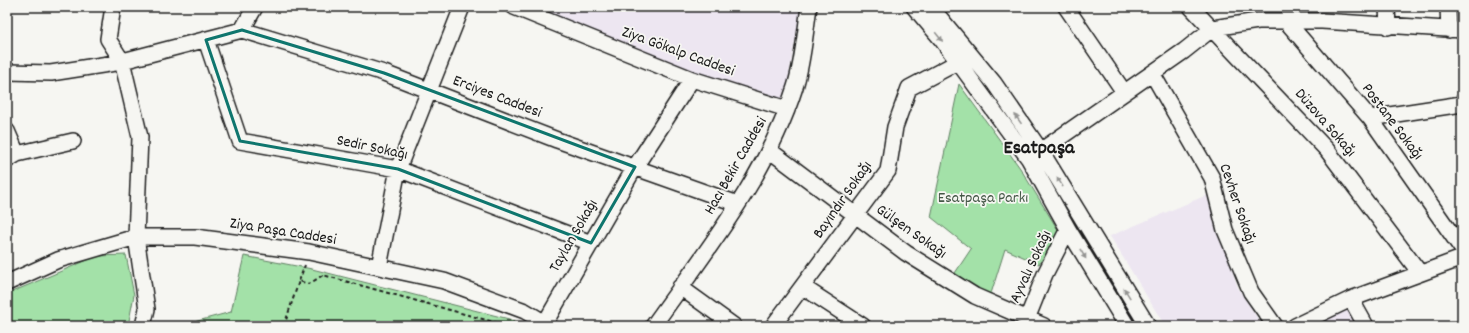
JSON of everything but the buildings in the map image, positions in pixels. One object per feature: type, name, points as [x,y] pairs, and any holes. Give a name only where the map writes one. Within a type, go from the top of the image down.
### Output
[{"type":"street","points":[[113,7],[108,39],[122,61],[140,137],[136,237],[147,309],[143,326]]},
{"type":"street","points":[[7,72],[51,73],[122,61],[206,40],[242,30],[254,7]]},
{"type":"street","points":[[379,267],[398,170],[462,7]]},
{"type":"street","name":"Ziya Gökalp Caddesi","points":[[514,7],[692,80],[787,109]]},
{"type":"street","name":"Hacı Bekir Caddesi","points":[[653,326],[738,204],[776,138],[795,86],[809,7]]},
{"type":"street","points":[[914,7],[1035,155],[1068,229],[1127,326]]},
{"type":"street","points":[[931,7],[994,83],[1035,155],[1148,326]]},
{"type":"street","points":[[1066,7],[1124,92]]},
{"type":"street","points":[[1387,7],[1388,27]]},
{"type":"street","points":[[1035,155],[1152,73],[1213,28],[1258,14],[1286,21],[1322,14],[1388,27],[1455,30],[1448,7]]},
{"type":"street","name":"Düzova Sokağı","points":[[1192,8],[1213,28],[1327,150],[1420,273]]},
{"type":"street","name":"Postane Sokağı","points":[[1286,21],[1370,118],[1462,250]]},
{"type":"street","name":"Erciyes Caddesi","points":[[242,30],[384,73],[634,167],[738,204]]},
{"type":"street","name":"Sedir Sokağı","points":[[206,40],[240,141],[398,170],[591,243]]},
{"type":"street","name":"Bayındır Sokağı","points":[[773,326],[888,171],[895,127],[909,88],[958,62]]},
{"type":"street","name":"Cevher Sokağı","points":[[1152,73],[1212,178],[1224,230],[1251,292],[1275,326]]},
{"type":"street","name":"Taylan Sokağı","points":[[548,325],[591,243],[634,167],[692,80]]},
{"type":"street","points":[[1370,118],[1462,104]]},
{"type":"street","points":[[7,131],[12,157],[73,141]]},
{"type":"street","name":"Gülşen Sokağı","points":[[769,150],[906,253],[975,296],[1044,326]]},
{"type":"street","name":"Ayvalı Sokağı","points":[[1027,319],[1045,274],[1068,229]]},
{"type":"street","name":"Ziya Paşa Caddesi","points":[[7,283],[58,260],[136,237],[195,237],[309,252],[444,281],[525,311],[548,325]]},
{"type":"street","points":[[1295,326],[1351,299],[1462,258]]},
{"type":"street","points":[[803,287],[863,326]]},
{"type":"street","points":[[680,288],[734,326]]},
{"type":"street","points":[[1351,299],[1366,326]]},
{"type":"path","points":[[284,326],[309,252]]},
{"type":"path","points":[[299,281],[309,284],[323,275],[446,308],[497,323],[498,326]]},
{"type":"highlighted area","points":[[242,30],[384,73],[635,167],[591,243],[398,169],[240,141],[206,40]]},
{"type":"shaded area","points":[[531,7],[801,7],[784,103],[696,77]]},
{"type":"shaded area","points":[[1207,195],[1238,288],[1260,322],[1267,326],[1165,326],[1110,236]]},
{"type":"shaded area","points":[[1349,302],[1362,326],[1306,326]]},
{"type":"green space","name":"Esatpaşa Parkı","points":[[959,84],[1020,168],[1060,233],[1039,264],[1005,249],[989,300],[953,276],[971,249],[931,217]]},
{"type":"green space","points":[[126,255],[134,295],[128,326],[7,326],[7,294],[97,256]]},
{"type":"green space","points":[[244,256],[312,269],[509,319],[521,326],[179,326],[231,312]]},
{"type":"district","name":"Esatpaşa","points":[[1039,149]]}]
